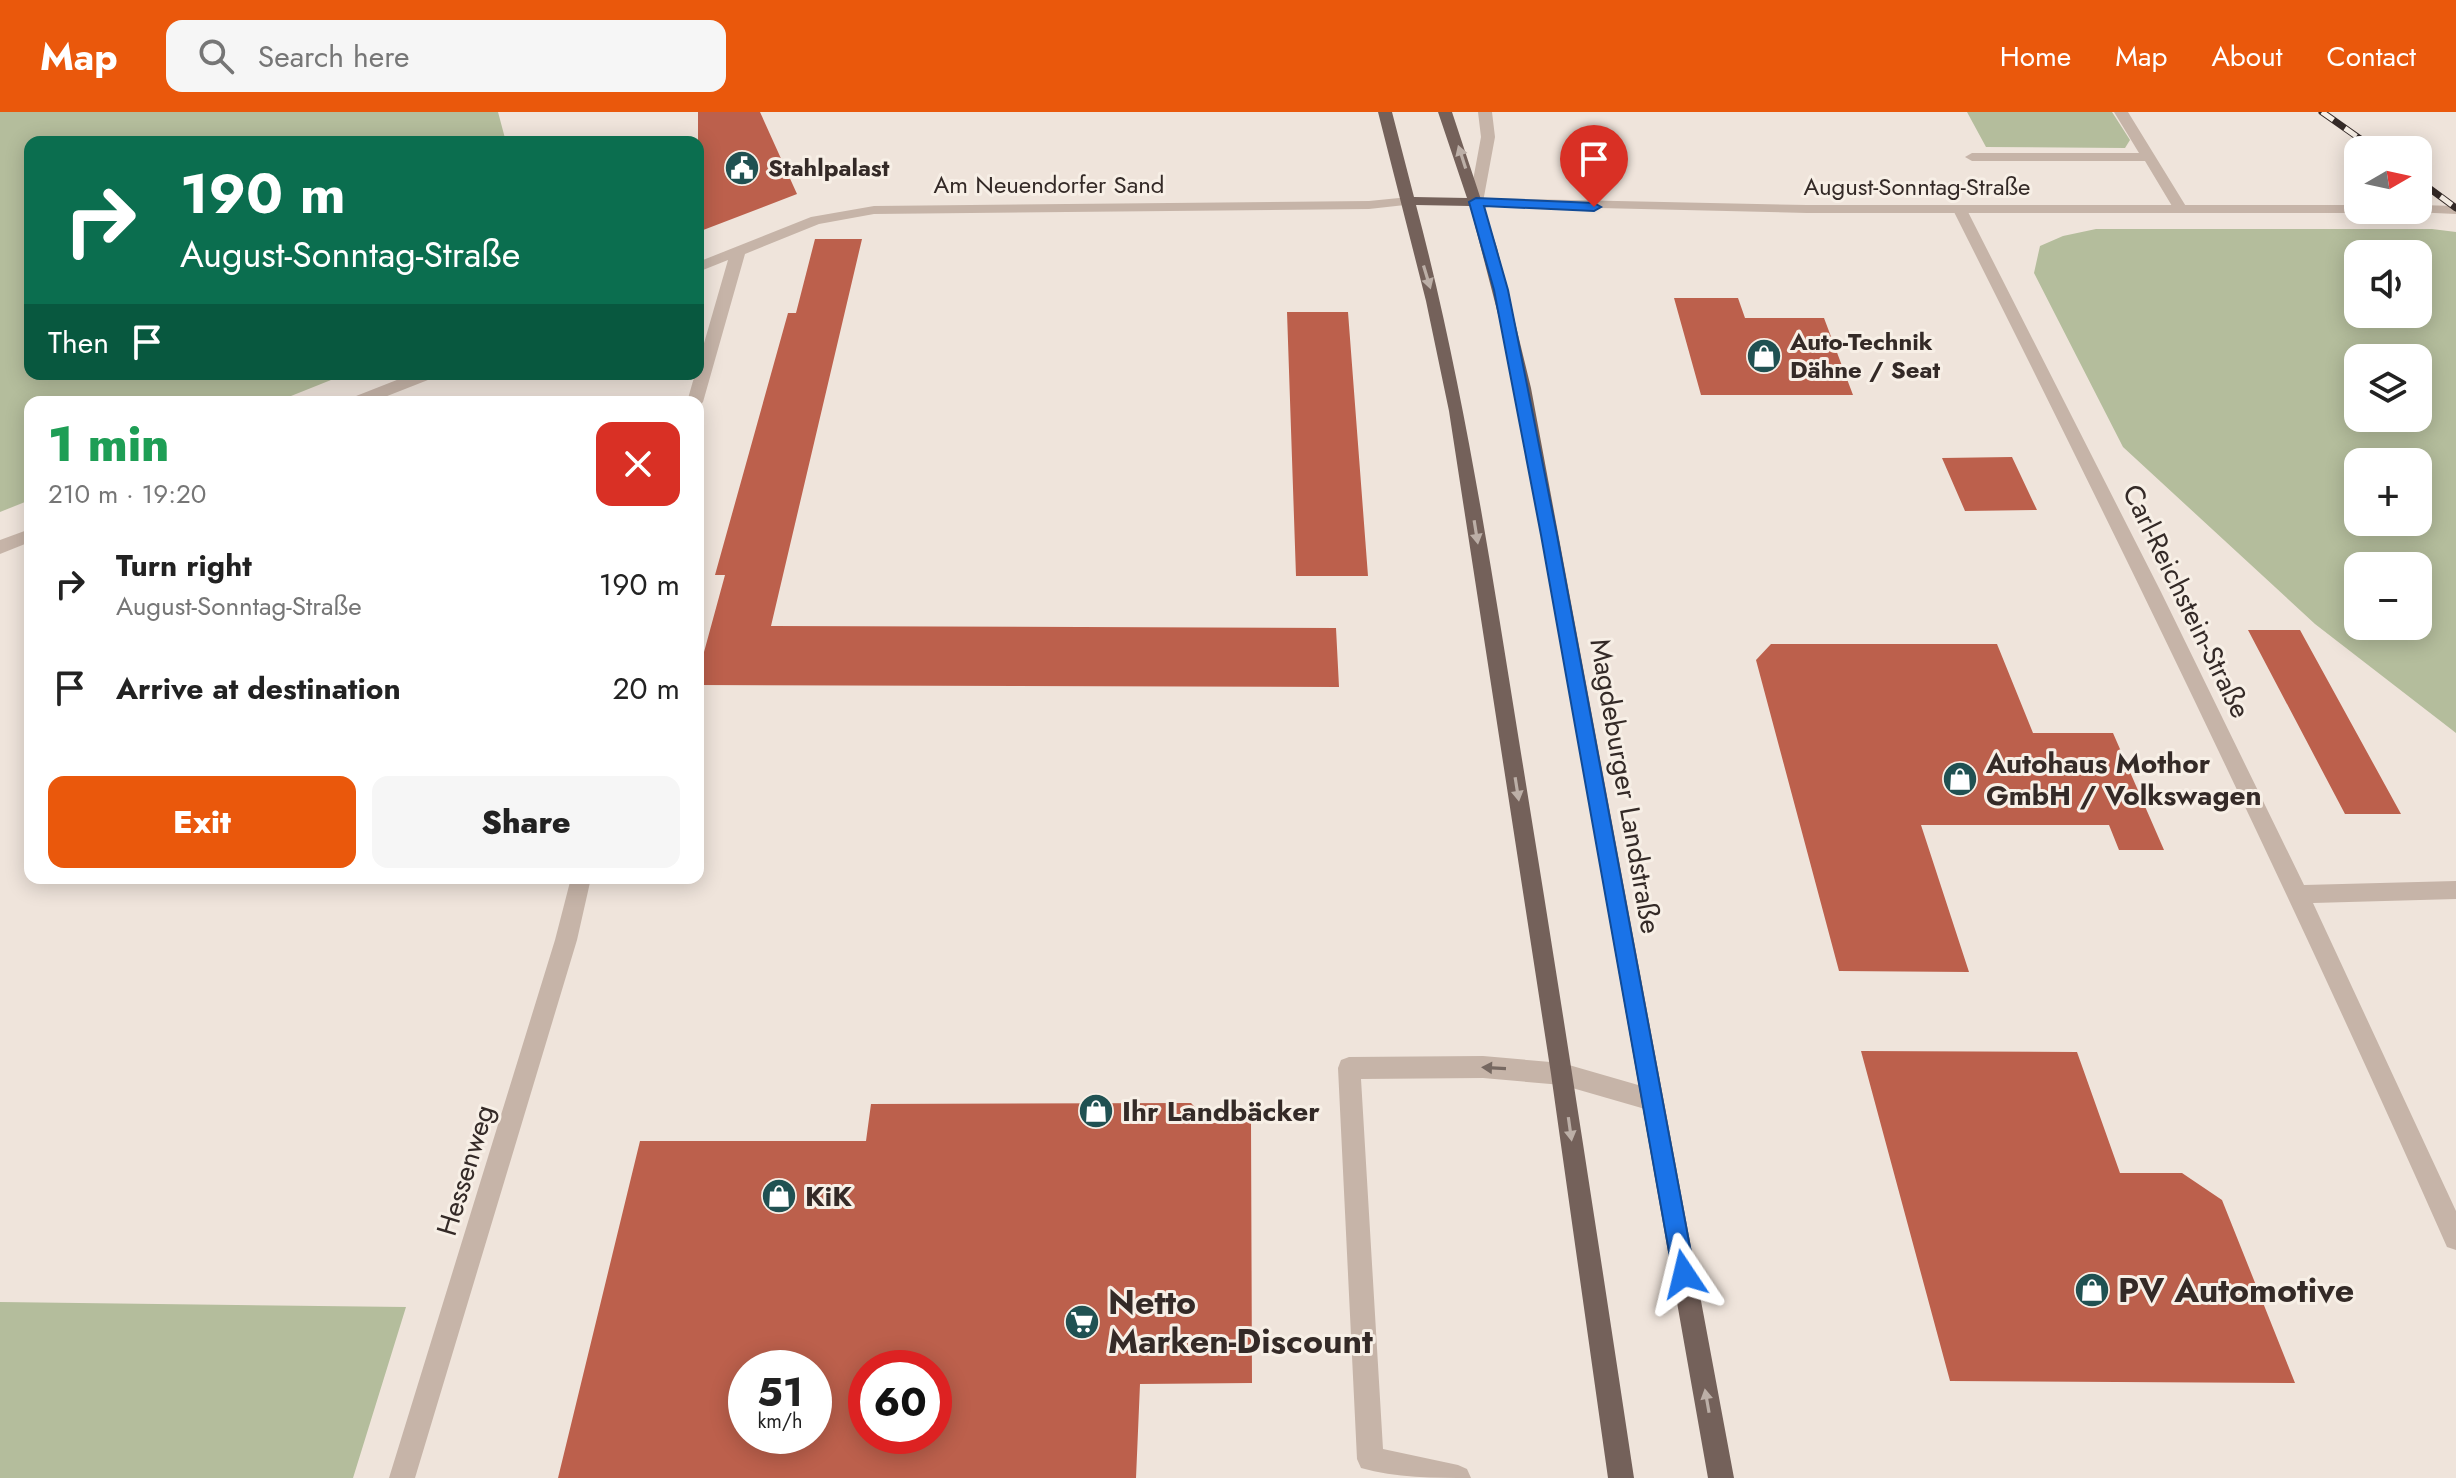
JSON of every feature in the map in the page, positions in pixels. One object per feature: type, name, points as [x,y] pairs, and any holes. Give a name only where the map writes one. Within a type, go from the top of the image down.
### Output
[{"type":"main road","points":[[1385,112],[1409,201],[1457,411],[1562,1074],[1621,1478]]},
{"type":"main road","name":"Magdeburger Landstraße","points":[[1445,112],[1476,202],[1504,305],[1721,1478]]},
{"type":"main road","points":[[1409,201],[1476,202]]},
{"type":"street","points":[[1476,202],[1488,137],[1485,112]]},
{"type":"street","points":[[2121,112],[2180,208]]},
{"type":"street","points":[[1972,157],[2149,157]]},
{"type":"street","name":"Am Neuendorfer Sand","points":[[704,265],[816,220],[874,210],[1309,206],[1409,201]]},
{"type":"street","name":"August-Sonntag-Straße","points":[[1476,202],[1570,207],[2344,209]]},
{"type":"street","points":[[2432,209],[2456,210]]},
{"type":"street","name":"Carl-Reichstein-Straße","points":[[1960,210],[2147,581],[2298,894],[2456,1238]]},
{"type":"street","points":[[704,370],[738,251]]},
{"type":"street","points":[[372,396],[412,380]]},
{"type":"street","points":[[0,547],[24,537]]},
{"type":"street","name":"Hessenweg","points":[[402,1478],[566,940],[580,884]]},
{"type":"street","points":[[2298,894],[2456,890]]},
{"type":"street","points":[[1458,1478],[1370,1459],[1349,1068],[1483,1067],[1562,1074],[1652,1100]]},
{"type":"green space","points":[[0,112],[498,112],[504,136],[24,136],[24,380],[331,380],[291,396],[24,396],[24,502],[0,512]]},
{"type":"green space","points":[[1967,112],[2112,112],[2130,140],[2125,148],[1986,147]]},
{"type":"green space","points":[[2096,229],[2432,229],[2456,232],[2456,733],[2315,624],[2123,447],[2034,273],[2040,246],[2063,236]]},
{"type":"green space","points":[[0,1302],[406,1307],[353,1478],[0,1478]]},
{"type":"building","name":"Stahlpalast","points":[[698,112],[760,112],[797,194],[704,230],[704,136],[698,136]]},
{"type":"building","points":[[815,239],[862,239],[771,626],[1336,628],[1339,687],[704,685],[704,652],[725,575],[715,575],[788,313],[796,313]]},
{"type":"building","name":"Auto-Technik Dähne / Seat","points":[[1674,298],[1738,298],[1745,318],[1824,318],[1853,395],[1701,395]]},
{"type":"building","points":[[1287,312],[1348,312],[1368,576],[1296,576]]},
{"type":"building","points":[[2012,457],[2037,510],[1965,511],[1942,458]]},
{"type":"building","points":[[2248,630],[2300,630],[2401,814],[2345,814]]},
{"type":"building","name":"Autohaus Mothor GmbH / Volkswagen","points":[[1771,644],[1997,644],[2033,733],[2113,733],[2164,850],[2119,850],[2109,825],[1921,825],[1969,972],[1839,971],[1756,660]]},
{"type":"building","name":"PV Automotive","points":[[1861,1051],[2077,1052],[2120,1173],[2182,1173],[2222,1200],[2295,1383],[1950,1381]]},
{"type":"building","points":[[1191,1103],[1210,1123],[1251,1122],[1252,1383],[1140,1384],[1136,1478],[558,1478],[640,1141],[866,1141],[871,1104]]},
{"type":"railway","points":[[2322,112],[2356,136]]},
{"type":"railway","points":[[2432,190],[2456,208]]},
{"type":"place","name":"Stahlpalast","points":[[742,168]]},
{"type":"place","name":"Auto-Technik Dähne / Seat","points":[[1764,356]]},
{"type":"place","name":"Autohaus Mothor GmbH / Volkswagen","points":[[1960,779]]},
{"type":"place","name":"Ihr Landbäcker","points":[[1096,1111]]},
{"type":"place","name":"KiK","points":[[779,1196]]},
{"type":"place","name":"PV Automotive","points":[[2092,1290]]},
{"type":"place","name":"Netto Marken-Discount","points":[[1082,1322]]},
{"type":"route","points":[[1594,207],[1476,202],[1501,290],[1549,535],[1684,1274]]}]
